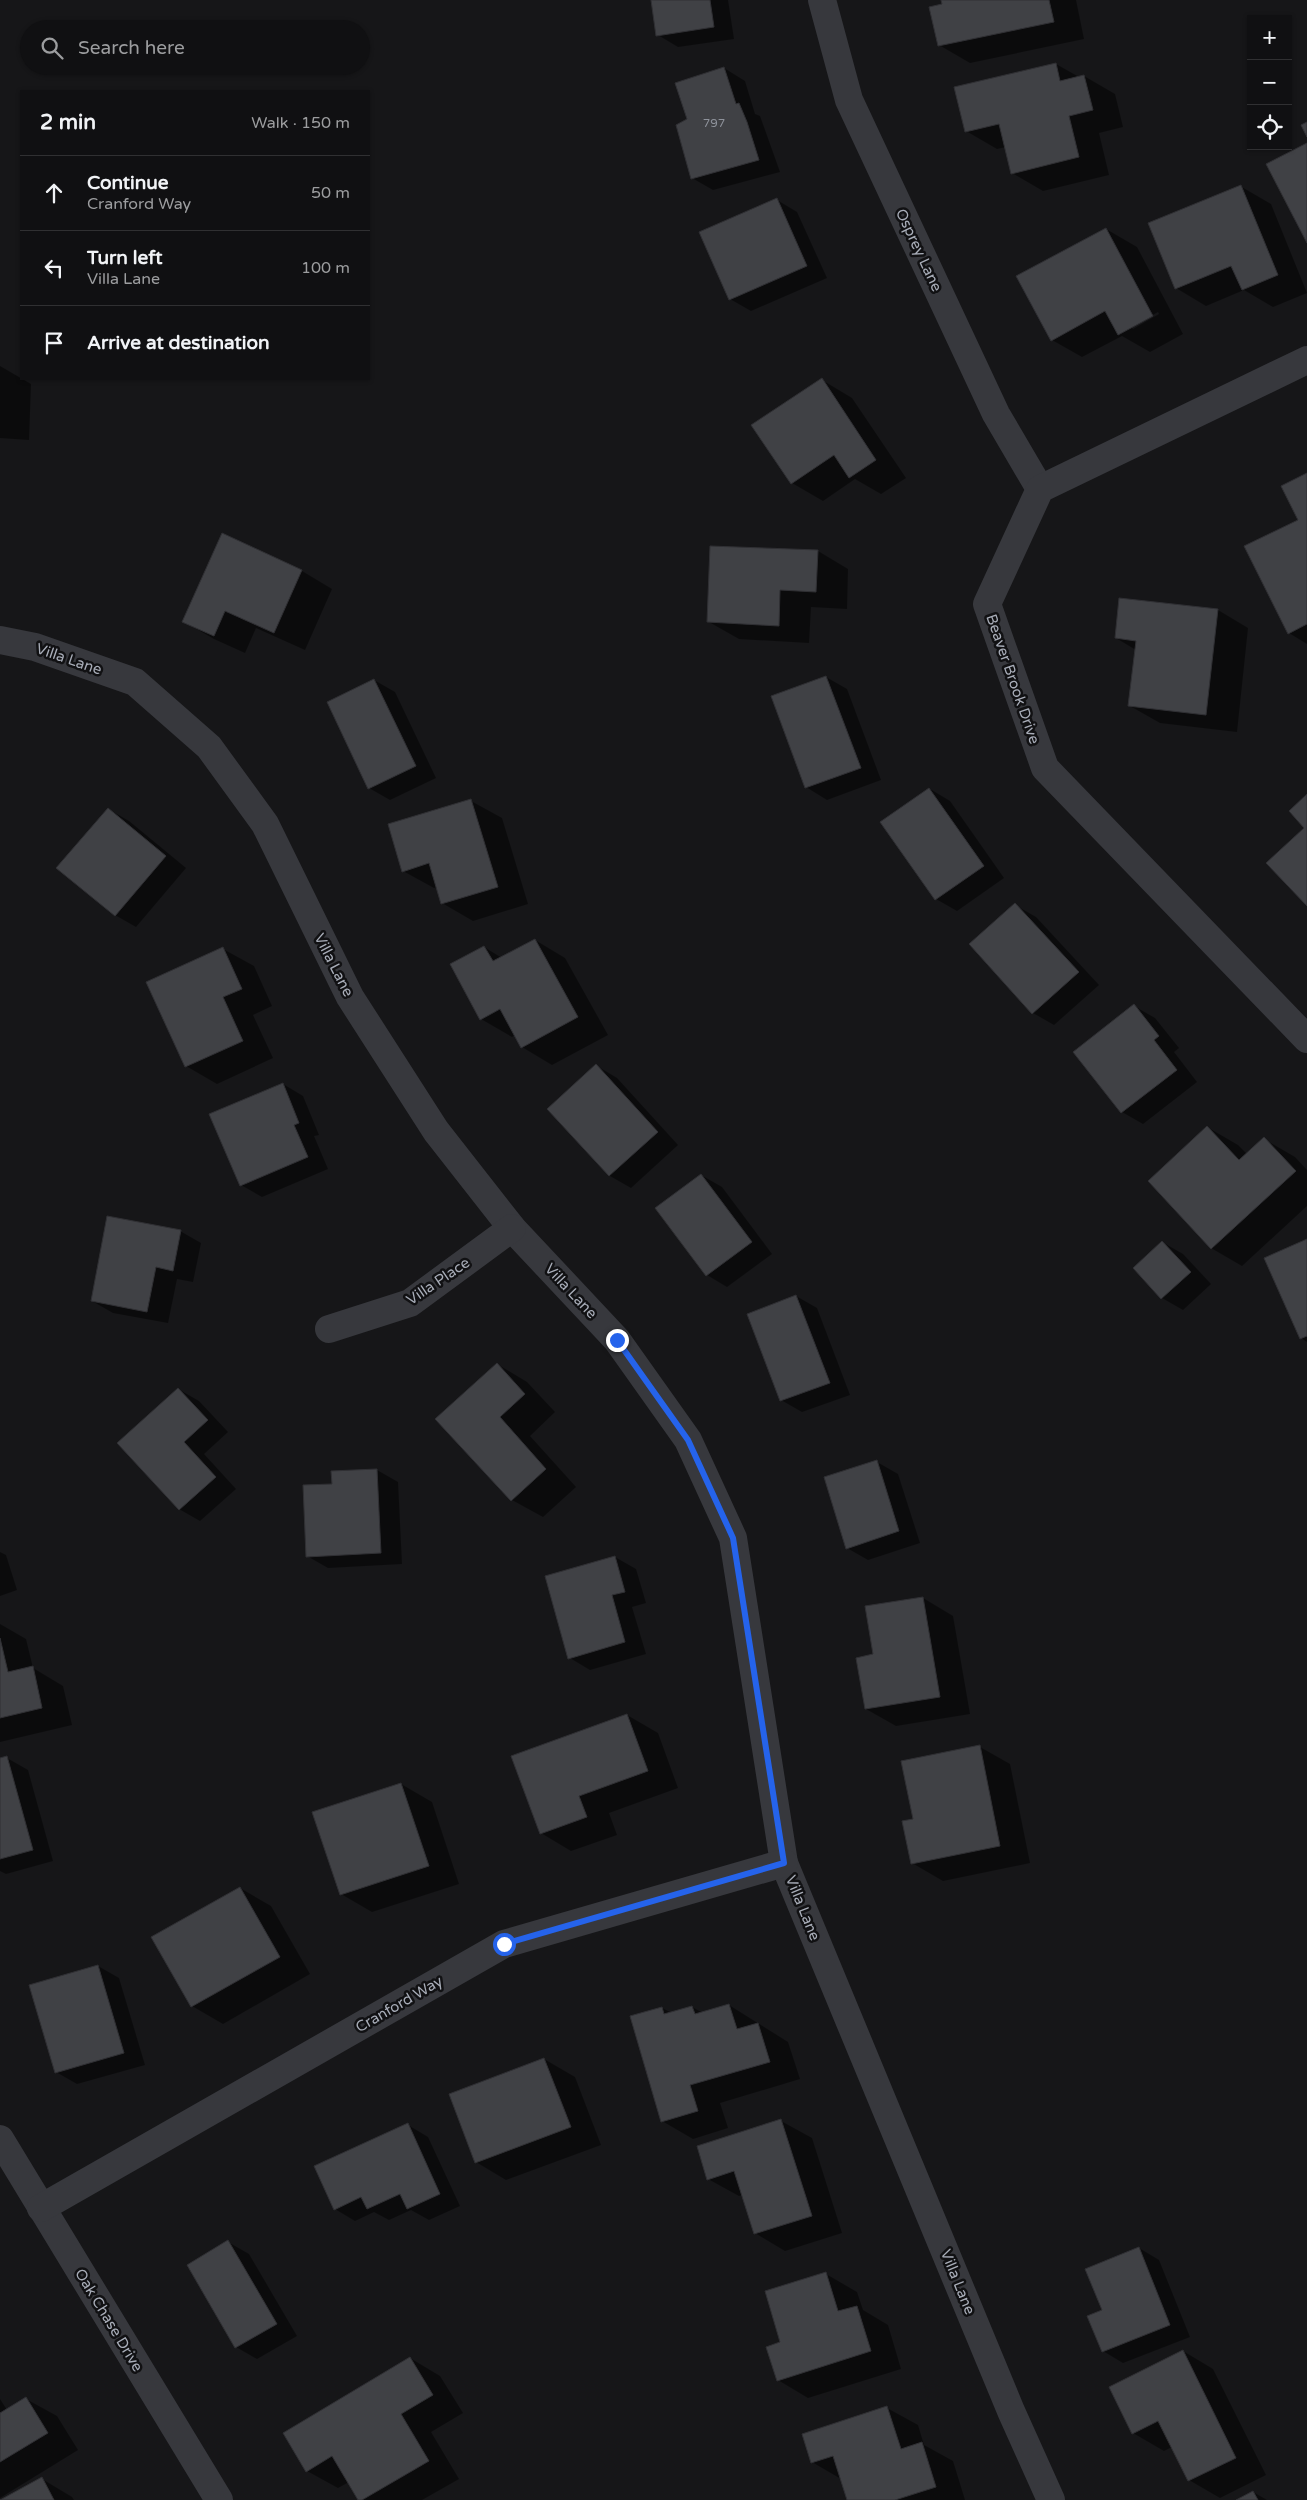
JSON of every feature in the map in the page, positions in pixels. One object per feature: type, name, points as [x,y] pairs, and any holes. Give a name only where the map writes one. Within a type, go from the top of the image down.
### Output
[{"type":"street","name":"Osprey Lane","points":[[822,0],[849,100],[996,414],[1040,489]]},
{"type":"street","points":[[1040,489],[1307,360]]},
{"type":"street","name":"Beaver Brook Drive","points":[[1040,489],[987,604],[1045,768],[1307,1039]]},
{"type":"street","name":"Villa Lane","points":[[0,640],[35,647],[135,682],[209,747],[265,824],[350,997],[436,1131],[512,1228],[617,1340],[688,1440],[733,1538],[784,1863],[1011,2411],[1051,2500]]},
{"type":"street","name":"Villa Place","points":[[329,1329],[410,1303],[512,1228]]},
{"type":"street","name":"Cranford Way","points":[[41,2208],[504,1944],[784,1863]]},
{"type":"street","name":"Oak Chase Drive","points":[[0,2139],[219,2500]]},
{"type":"building","points":[[651,0],[710,0],[714,27],[656,36]]},
{"type":"building","points":[[941,0],[1049,0],[1054,22],[938,46],[929,7],[942,4]]},
{"type":"building","points":[[1056,63],[1060,81],[1084,75],[1093,110],[1069,116],[1079,157],[1011,174],[999,124],[965,132],[954,87]]},
{"type":"building","points":[[724,67],[736,104],[739,103],[747,122],[759,160],[691,179],[676,125],[687,119],[675,83]]},
{"type":"building","points":[[1307,122],[1307,137],[1301,125]]},
{"type":"building","points":[[1307,143],[1307,243],[1266,164]]},
{"type":"building","points":[[1241,185],[1278,275],[1242,290],[1231,266],[1175,289],[1148,223]]},
{"type":"building","points":[[777,198],[807,266],[729,300],[699,232]]},
{"type":"building","points":[[1106,228],[1153,316],[1118,335],[1105,311],[1051,341],[1016,276]]},
{"type":"building","points":[[822,378],[876,460],[849,478],[834,455],[791,484],[751,425]]},
{"type":"building","points":[[1307,473],[1307,624],[1288,634],[1244,546],[1298,520],[1281,486]]},
{"type":"building","points":[[222,533],[302,570],[274,633],[225,611],[214,636],[182,622]]},
{"type":"building","points":[[710,546],[818,550],[816,592],[780,590],[779,626],[707,622]]},
{"type":"building","points":[[1119,598],[1218,609],[1206,715],[1128,706],[1136,641],[1115,638]]},
{"type":"building","points":[[826,676],[861,768],[805,788],[771,696]]},
{"type":"building","points":[[374,679],[416,766],[368,789],[327,702]]},
{"type":"building","points":[[929,788],[984,866],[935,900],[880,822]]},
{"type":"building","points":[[1307,794],[1307,906],[1266,863],[1304,828],[1289,811]]},
{"type":"building","points":[[471,799],[498,887],[441,904],[429,863],[402,872],[388,824]]},
{"type":"building","points":[[108,808],[166,856],[115,916],[56,868]]},
{"type":"building","points":[[1015,903],[1079,972],[1032,1014],[969,944]]},
{"type":"building","points":[[535,939],[578,1017],[521,1048],[500,1009],[480,1020],[450,964],[484,946],[493,961]]},
{"type":"building","points":[[223,947],[242,989],[223,997],[243,1041],[185,1067],[146,982]]},
{"type":"building","points":[[1134,1004],[1159,1036],[1154,1040],[1177,1070],[1121,1113],[1073,1052]]},
{"type":"building","points":[[596,1064],[658,1132],[609,1176],[547,1109]]},
{"type":"building","points":[[283,1083],[299,1123],[294,1125],[308,1157],[240,1186],[209,1114]]},
{"type":"building","points":[[1207,1126],[1239,1160],[1264,1137],[1296,1171],[1211,1249],[1148,1181]]},
{"type":"building","points":[[701,1174],[752,1242],[706,1276],[655,1208]]},
{"type":"building","points":[[107,1216],[181,1230],[173,1271],[156,1267],[147,1312],[91,1301]]},
{"type":"building","points":[[1307,1239],[1307,1336],[1300,1339],[1264,1258]]},
{"type":"building","points":[[1162,1241],[1191,1272],[1161,1299],[1133,1268]]},
{"type":"building","points":[[796,1295],[830,1383],[780,1401],[747,1314]]},
{"type":"building","points":[[497,1363],[525,1394],[500,1417],[546,1469],[511,1501],[435,1419]]},
{"type":"building","points":[[178,1388],[208,1420],[184,1442],[216,1477],[179,1510],[117,1443]]},
{"type":"building","points":[[877,1460],[899,1531],[846,1549],[824,1477]]},
{"type":"building","points":[[377,1469],[381,1553],[306,1557],[303,1485],[332,1484],[331,1471]]},
{"type":"building","points":[[615,1556],[625,1592],[612,1595],[625,1642],[568,1659],[545,1576]]},
{"type":"building","points":[[923,1597],[940,1697],[865,1709],[856,1658],[873,1654],[865,1606]]},
{"type":"building","points":[[0,1638],[8,1672],[33,1666],[42,1708],[0,1718]]},
{"type":"building","points":[[627,1714],[648,1771],[579,1796],[587,1817],[540,1834],[511,1756]]},
{"type":"building","points":[[980,1745],[1000,1846],[911,1864],[902,1821],[913,1819],[901,1761]]},
{"type":"building","points":[[7,1756],[33,1850],[0,1859],[0,1758]]},
{"type":"building","points":[[401,1783],[429,1866],[340,1895],[312,1812]]},
{"type":"building","points":[[240,1887],[280,1957],[191,2007],[151,1937]]},
{"type":"building","points":[[98,1965],[124,2053],[55,2073],[29,1985]]},
{"type":"building","points":[[729,2004],[737,2029],[758,2023],[770,2062],[690,2085],[698,2111],[661,2122],[630,2016],[662,2007],[664,2014],[692,2006],[695,2014]]},
{"type":"building","points":[[544,2058],[571,2127],[475,2163],[449,2094]]},
{"type":"building","points":[[781,2119],[812,2216],[754,2234],[734,2171],[707,2180],[697,2146]]},
{"type":"building","points":[[408,2123],[440,2194],[407,2209],[400,2194],[367,2209],[361,2197],[334,2210],[314,2166]]},
{"type":"building","points":[[228,2240],[277,2324],[235,2348],[187,2265]]},
{"type":"building","points":[[1139,2247],[1170,2325],[1102,2352],[1087,2316],[1102,2310],[1085,2269]]},
{"type":"building","points":[[826,2272],[838,2311],[857,2306],[871,2351],[777,2381],[766,2347],[780,2342],[765,2291]]},
{"type":"building","points":[[1183,2350],[1236,2458],[1188,2481],[1158,2421],[1132,2434],[1109,2387]]},
{"type":"building","points":[[410,2357],[433,2395],[401,2414],[429,2461],[362,2500],[358,2500],[332,2456],[306,2472],[283,2433]]},
{"type":"building","points":[[26,2397],[48,2433],[0,2462],[0,2413]]},
{"type":"building","points":[[887,2406],[901,2449],[922,2442],[936,2487],[895,2500],[847,2500],[833,2456],[811,2463],[802,2434]]},
{"type":"building","points":[[42,2477],[54,2500],[0,2500]]},
{"type":"building","points":[[1253,2491],[1258,2500],[1236,2500]]},
{"type":"route","points":[[504,1944],[784,1863],[733,1538],[688,1440],[617,1340]]}]
